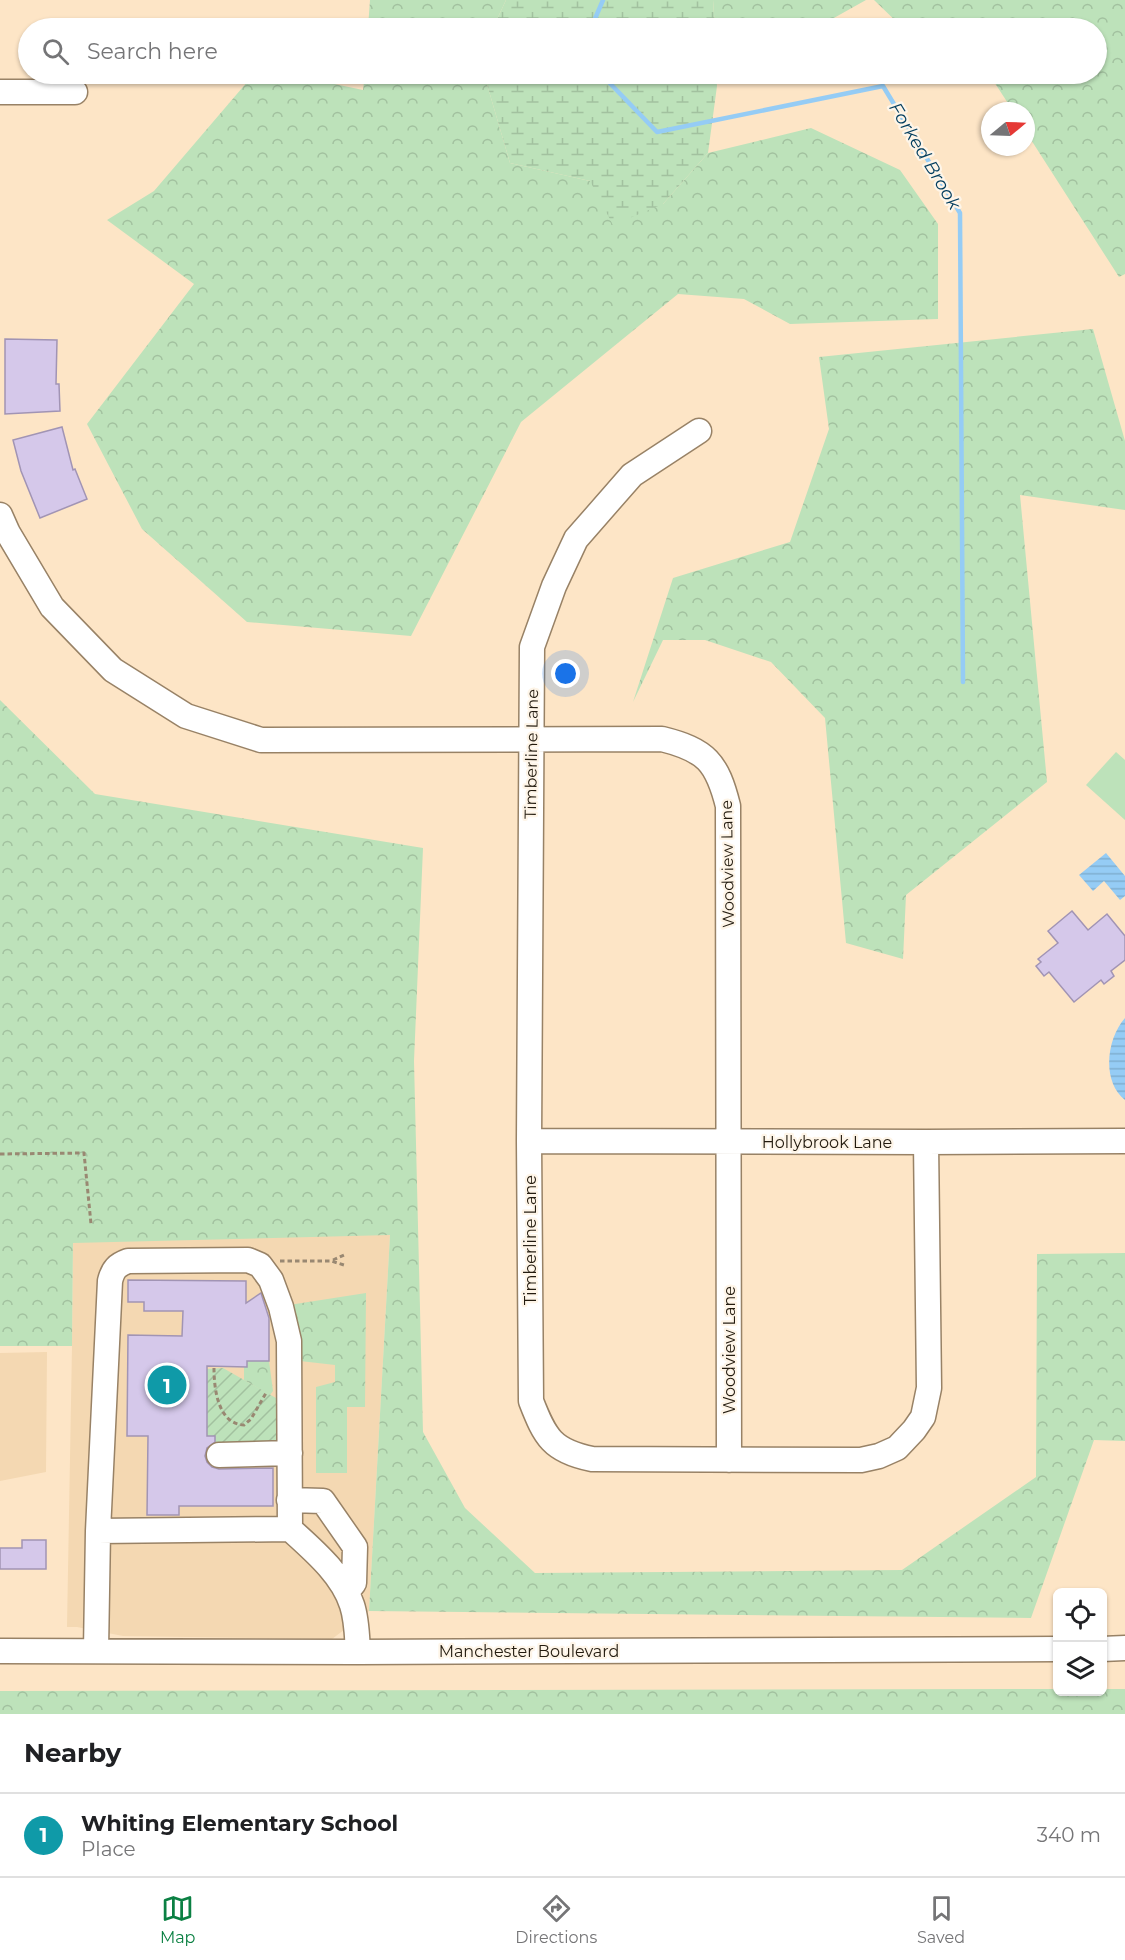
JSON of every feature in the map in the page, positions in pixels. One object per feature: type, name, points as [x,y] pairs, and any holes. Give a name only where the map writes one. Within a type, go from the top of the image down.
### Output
[{"type":"street","points":[[0,92],[75,92]]},
{"type":"street","name":"Timberline Lane","points":[[699,431],[632,475],[576,539],[554,586],[532,647],[529,1141],[531,1401],[542,1430],[556,1445],[573,1455],[592,1459],[861,1460],[879,1456],[897,1448],[923,1417],[929,1388],[926,1142]]},
{"type":"street","name":"Woodview Lane","points":[[0,515],[8,533],[52,607],[113,670],[186,716],[261,740],[662,739],[686,745],[705,756],[718,774],[728,806],[729,1460]]},
{"type":"street","name":"Hollybrook Lane","points":[[529,1141],[1125,1141]]},
{"type":"street","points":[[96,1650],[98,1531],[110,1281],[112,1271],[118,1264],[128,1261],[248,1260],[260,1265],[271,1280],[281,1307],[289,1341],[290,1529]]},
{"type":"street","points":[[219,1455],[290,1453]]},
{"type":"street","points":[[289,1500],[323,1501],[355,1547],[354,1583],[347,1592]]},
{"type":"street","points":[[98,1531],[290,1529],[321,1558],[347,1592],[356,1623],[358,1652]]},
{"type":"street","points":[[1107,1648],[1125,1648]]},
{"type":"street","name":"Manchester Boulevard","points":[[0,1650],[358,1652],[1053,1649]]},
{"type":"path","points":[[0,1154],[84,1153],[91,1224]]},
{"type":"path","points":[[331,1261],[344,1255]]},
{"type":"path","points":[[248,1260],[331,1261],[344,1265]]},
{"type":"path","points":[[214,1368],[214,1391],[228,1419],[237,1425],[244,1425],[251,1419],[266,1393]]},
{"type":"shaded area","points":[[75,1062],[390,1235],[369,1611],[332,1639],[123,1636],[67,1627]]},
{"type":"shaded area","points":[[47,1352],[46,1472],[0,1481],[0,1353]]},
{"type":"green space","points":[[370,0],[506,0],[498,18],[369,18]]},
{"type":"green space","points":[[506,0],[713,0],[714,18],[498,18]]},
{"type":"green space","points":[[713,0],[866,0],[834,18],[714,18]]},
{"type":"green space","points":[[874,0],[1125,0],[1125,274],[1119,277],[1035,146],[1035,102],[1007,102],[995,84],[1107,84],[1107,18],[893,18]]},
{"type":"green space","points":[[245,84],[334,84],[363,90],[364,84],[487,84],[510,163],[590,181],[663,204],[708,153],[811,128],[900,170],[938,224],[938,319],[790,324],[744,299],[678,294],[521,422],[411,636],[247,622],[142,529],[87,424],[194,284],[107,220],[154,191]]},
{"type":"green space","points":[[487,84],[717,84],[708,153],[663,204],[613,225],[590,181],[510,163]]},
{"type":"green space","points":[[1093,329],[1125,441],[1125,510],[1020,495],[1047,782],[906,895],[903,959],[846,943],[825,718],[771,662],[705,640],[663,640],[633,702],[673,578],[790,542],[829,429],[819,357]]},
{"type":"green space","points":[[0,700],[95,794],[423,848],[414,1061],[423,1432],[465,1508],[535,1573],[902,1570],[1036,1477],[1037,1254],[1125,1253],[1125,1441],[1094,1440],[1031,1618],[369,1611],[390,1235],[73,1243],[72,1346],[0,1346]]},
{"type":"green space","points":[[1116,752],[1125,760],[1125,820],[1086,785]]},
{"type":"green space","points":[[366,1293],[365,1407],[347,1407],[347,1473],[316,1473],[316,1387],[335,1382],[335,1365],[300,1361],[289,1305]]},
{"type":"green space","points":[[247,1361],[269,1361],[273,1391],[270,1395],[244,1380],[244,1367]]},
{"type":"green space","points":[[223,1368],[283,1402],[290,1445],[215,1445],[215,1436],[207,1436],[207,1369]]},
{"type":"green space","points":[[1053,1689],[1053,1696],[1107,1696],[1107,1689],[1125,1689],[1125,1714],[0,1714],[0,1691]]},
{"type":"water","points":[[1106,853],[1125,876],[1125,896],[1120,900],[1104,881],[1093,891],[1079,875]]},
{"type":"water","points":[[1125,1018],[1125,1100],[1117,1092],[1112,1082],[1109,1059],[1114,1037]]},
{"type":"building","points":[[5,339],[57,340],[56,384],[59,384],[60,411],[5,414]]},
{"type":"building","points":[[62,427],[73,470],[75,469],[87,499],[40,518],[21,471],[13,440]]},
{"type":"building","points":[[1072,911],[1088,930],[1107,914],[1125,936],[1125,960],[1111,971],[1114,976],[1104,984],[1101,980],[1074,1002],[1049,972],[1044,976],[1036,966],[1041,962],[1038,959],[1058,943],[1048,931]]},
{"type":"building","points":[[128,1280],[246,1281],[246,1303],[261,1293],[269,1318],[269,1361],[247,1361],[247,1367],[207,1366],[207,1436],[215,1436],[215,1442],[207,1448],[205,1456],[212,1467],[219,1469],[273,1468],[273,1506],[179,1506],[179,1515],[147,1515],[148,1436],[127,1436],[128,1335],[182,1336],[183,1311],[144,1311],[144,1302],[128,1302]]},
{"type":"building","points":[[22,1540],[46,1540],[46,1569],[0,1569],[0,1548],[22,1548]]},
{"type":"waterway","name":"Forked Brook","points":[[595,18],[603,0]]},
{"type":"waterway","name":"Forked Brook","points":[[611,84],[657,132],[883,86],[960,213],[963,682]]},
{"type":"place","name":"Whiting Elementary School","points":[[167,1385]]}]
